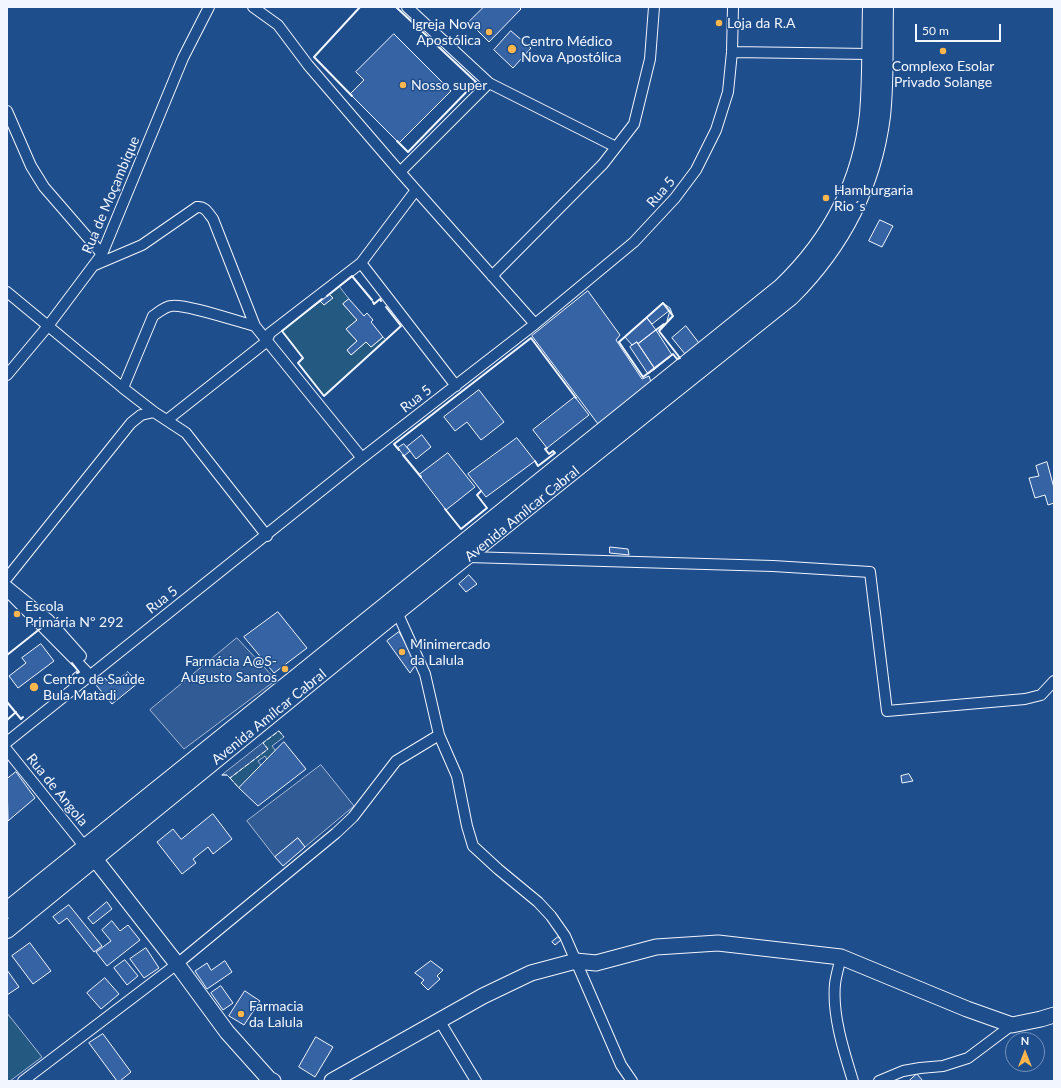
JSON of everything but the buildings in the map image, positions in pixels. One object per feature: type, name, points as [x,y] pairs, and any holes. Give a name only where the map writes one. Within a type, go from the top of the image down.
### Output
[{"type":"main road","name":"Avenida Amílcar Cabral","points":[[7,910],[781,287],[802,267],[831,228],[840,212],[858,166],[868,113],[869,54],[882,7]]},
{"type":"main road","name":"Avenida Amílcar Cabral","points":[[7,930],[96,860],[397,612],[468,558],[791,297],[826,259],[857,207],[874,163],[882,114],[882,7]]},
{"type":"street","name":"Rua de Moçambique","points":[[7,375],[48,326],[102,254],[183,58],[209,7]]},
{"type":"street","points":[[253,7],[278,25],[308,65],[400,172],[535,324]]},
{"type":"street","points":[[407,7],[489,83],[616,148]]},
{"type":"street","points":[[492,276],[603,164],[634,124],[650,59],[654,7]]},
{"type":"street","name":"Rua 5","points":[[7,742],[94,671],[267,536],[362,458],[535,324],[634,242],[675,198],[696,170],[716,130],[728,92],[732,52],[733,7]]},
{"type":"street","points":[[732,52],[869,54]]},
{"type":"street","points":[[400,172],[489,83]]},
{"type":"street","points":[[7,111],[30,166],[44,187],[102,254]]},
{"type":"street","points":[[167,420],[266,342],[270,333],[361,263],[416,190]]},
{"type":"street","points":[[95,265],[142,245],[196,207],[206,209],[213,219],[255,326],[266,342],[362,458]]},
{"type":"street","points":[[361,263],[456,386]]},
{"type":"street","points":[[7,292],[122,388],[154,412],[186,433],[267,536]]},
{"type":"street","points":[[122,388],[153,316],[162,309],[172,305],[185,307],[255,326]]},
{"type":"street","points":[[7,578],[131,423],[142,415],[154,412]]},
{"type":"street","points":[[468,558],[773,566],[870,572],[887,711],[1025,699],[1041,695],[1054,681]]},
{"type":"street","points":[[8,590],[49,620],[94,671]]},
{"type":"street","points":[[7,734],[86,671],[8,590]]},
{"type":"street","points":[[397,612],[425,674],[439,735],[457,776],[467,826],[474,846],[538,902],[551,916],[564,936],[621,1065],[632,1081]]},
{"type":"street","points":[[23,1081],[177,964],[336,833],[353,818],[396,761],[439,735]]},
{"type":"street","name":"Rua de Angola","points":[[7,750],[85,847]]},
{"type":"street","points":[[85,847],[177,964],[227,1032],[270,1080]]},
{"type":"street","points":[[332,1081],[438,1020],[531,973],[576,961],[596,963],[656,947],[718,943],[841,957],[967,1009],[1012,1025]]},
{"type":"street","points":[[841,957],[835,984],[836,1004],[841,1038],[852,1081]]},
{"type":"street","points":[[880,1081],[903,1072],[920,1068],[943,1066],[968,1058],[1012,1025],[1042,1020],[1054,1015]]},
{"type":"street","points":[[438,1020],[476,1081]]},
{"type":"shaded area","points":[[339,286],[349,299],[343,304],[357,320],[346,329],[357,341],[347,350],[351,355],[366,342],[371,347],[383,337],[386,340],[324,396],[298,363],[303,358],[282,331],[320,301],[324,305],[332,298],[329,294]]},
{"type":"shaded area","points":[[237,638],[276,680],[184,749],[150,710]]},
{"type":"shaded area","points":[[279,731],[284,737],[272,746],[278,754],[268,761],[265,756],[258,761],[265,771],[239,788],[230,778],[267,749],[263,743]]},
{"type":"shaded area","points":[[263,743],[268,749],[230,778],[227,775],[222,775]]},
{"type":"shaded area","points":[[321,765],[354,806],[305,847],[298,838],[275,857],[247,821]]},
{"type":"shaded area","points":[[7,1013],[42,1057],[10,1081],[7,1081]]},
{"type":"fence","points":[[222,775],[227,775],[230,778],[268,749],[263,743],[279,731],[284,737]]},
{"type":"fence","points":[[230,778],[239,788]]},
{"type":"wall","points":[[352,96],[314,57],[360,7]]},
{"type":"wall","points":[[396,7],[476,82],[408,152],[397,141]]},
{"type":"wall","points":[[327,296],[352,276],[372,300]]},
{"type":"wall","points":[[322,299],[282,331],[303,358],[298,363],[324,396],[401,326],[386,307]]},
{"type":"wall","points":[[373,302],[374,304],[380,299],[381,301]]},
{"type":"wall","points":[[663,303],[673,316],[659,331],[680,358],[677,359],[673,354],[643,377],[619,342],[663,303]]},
{"type":"wall","points":[[656,330],[664,324]]},
{"type":"wall","points":[[399,450],[394,444],[531,338],[576,398]]},
{"type":"wall","points":[[535,461],[538,466],[555,453],[553,451],[549,454],[545,449],[547,448]]},
{"type":"wall","points":[[403,455],[421,477]]},
{"type":"wall","points":[[445,509],[461,529],[487,508],[477,495],[481,491]]},
{"type":"wall","points":[[7,655],[41,628]]},
{"type":"wall","points":[[72,663],[79,672],[77,673]]},
{"type":"wall","points":[[7,702],[21,719],[23,717]]},
{"type":"wall","points":[[7,720],[16,712]]},
{"type":"place","name":"Loja da R.A","points":[[719,23]]},
{"type":"place","name":"Igreja Nova Apostólica","points":[[489,32]]},
{"type":"place","name":"Centro Médico Nova Apostólica","points":[[512,49]]},
{"type":"place","name":"Complexo Esolar Privado Solange","points":[[943,51]]},
{"type":"place","name":"Nosso super","points":[[403,85]]},
{"type":"place","name":"Hamburgaria Rio´s","points":[[826,198]]},
{"type":"place","name":"Escola Primária Nº 292","points":[[17,614]]},
{"type":"place","name":"Minimercado da Lalula","points":[[402,652]]},
{"type":"place","name":"Farmácia A@S- Augusto Santos","points":[[285,669]]},
{"type":"place","name":"Centro de Saúde Bula Matadi","points":[[34,687]]},
{"type":"place","name":"Farmacia da Lalula","points":[[241,1014]]}]
